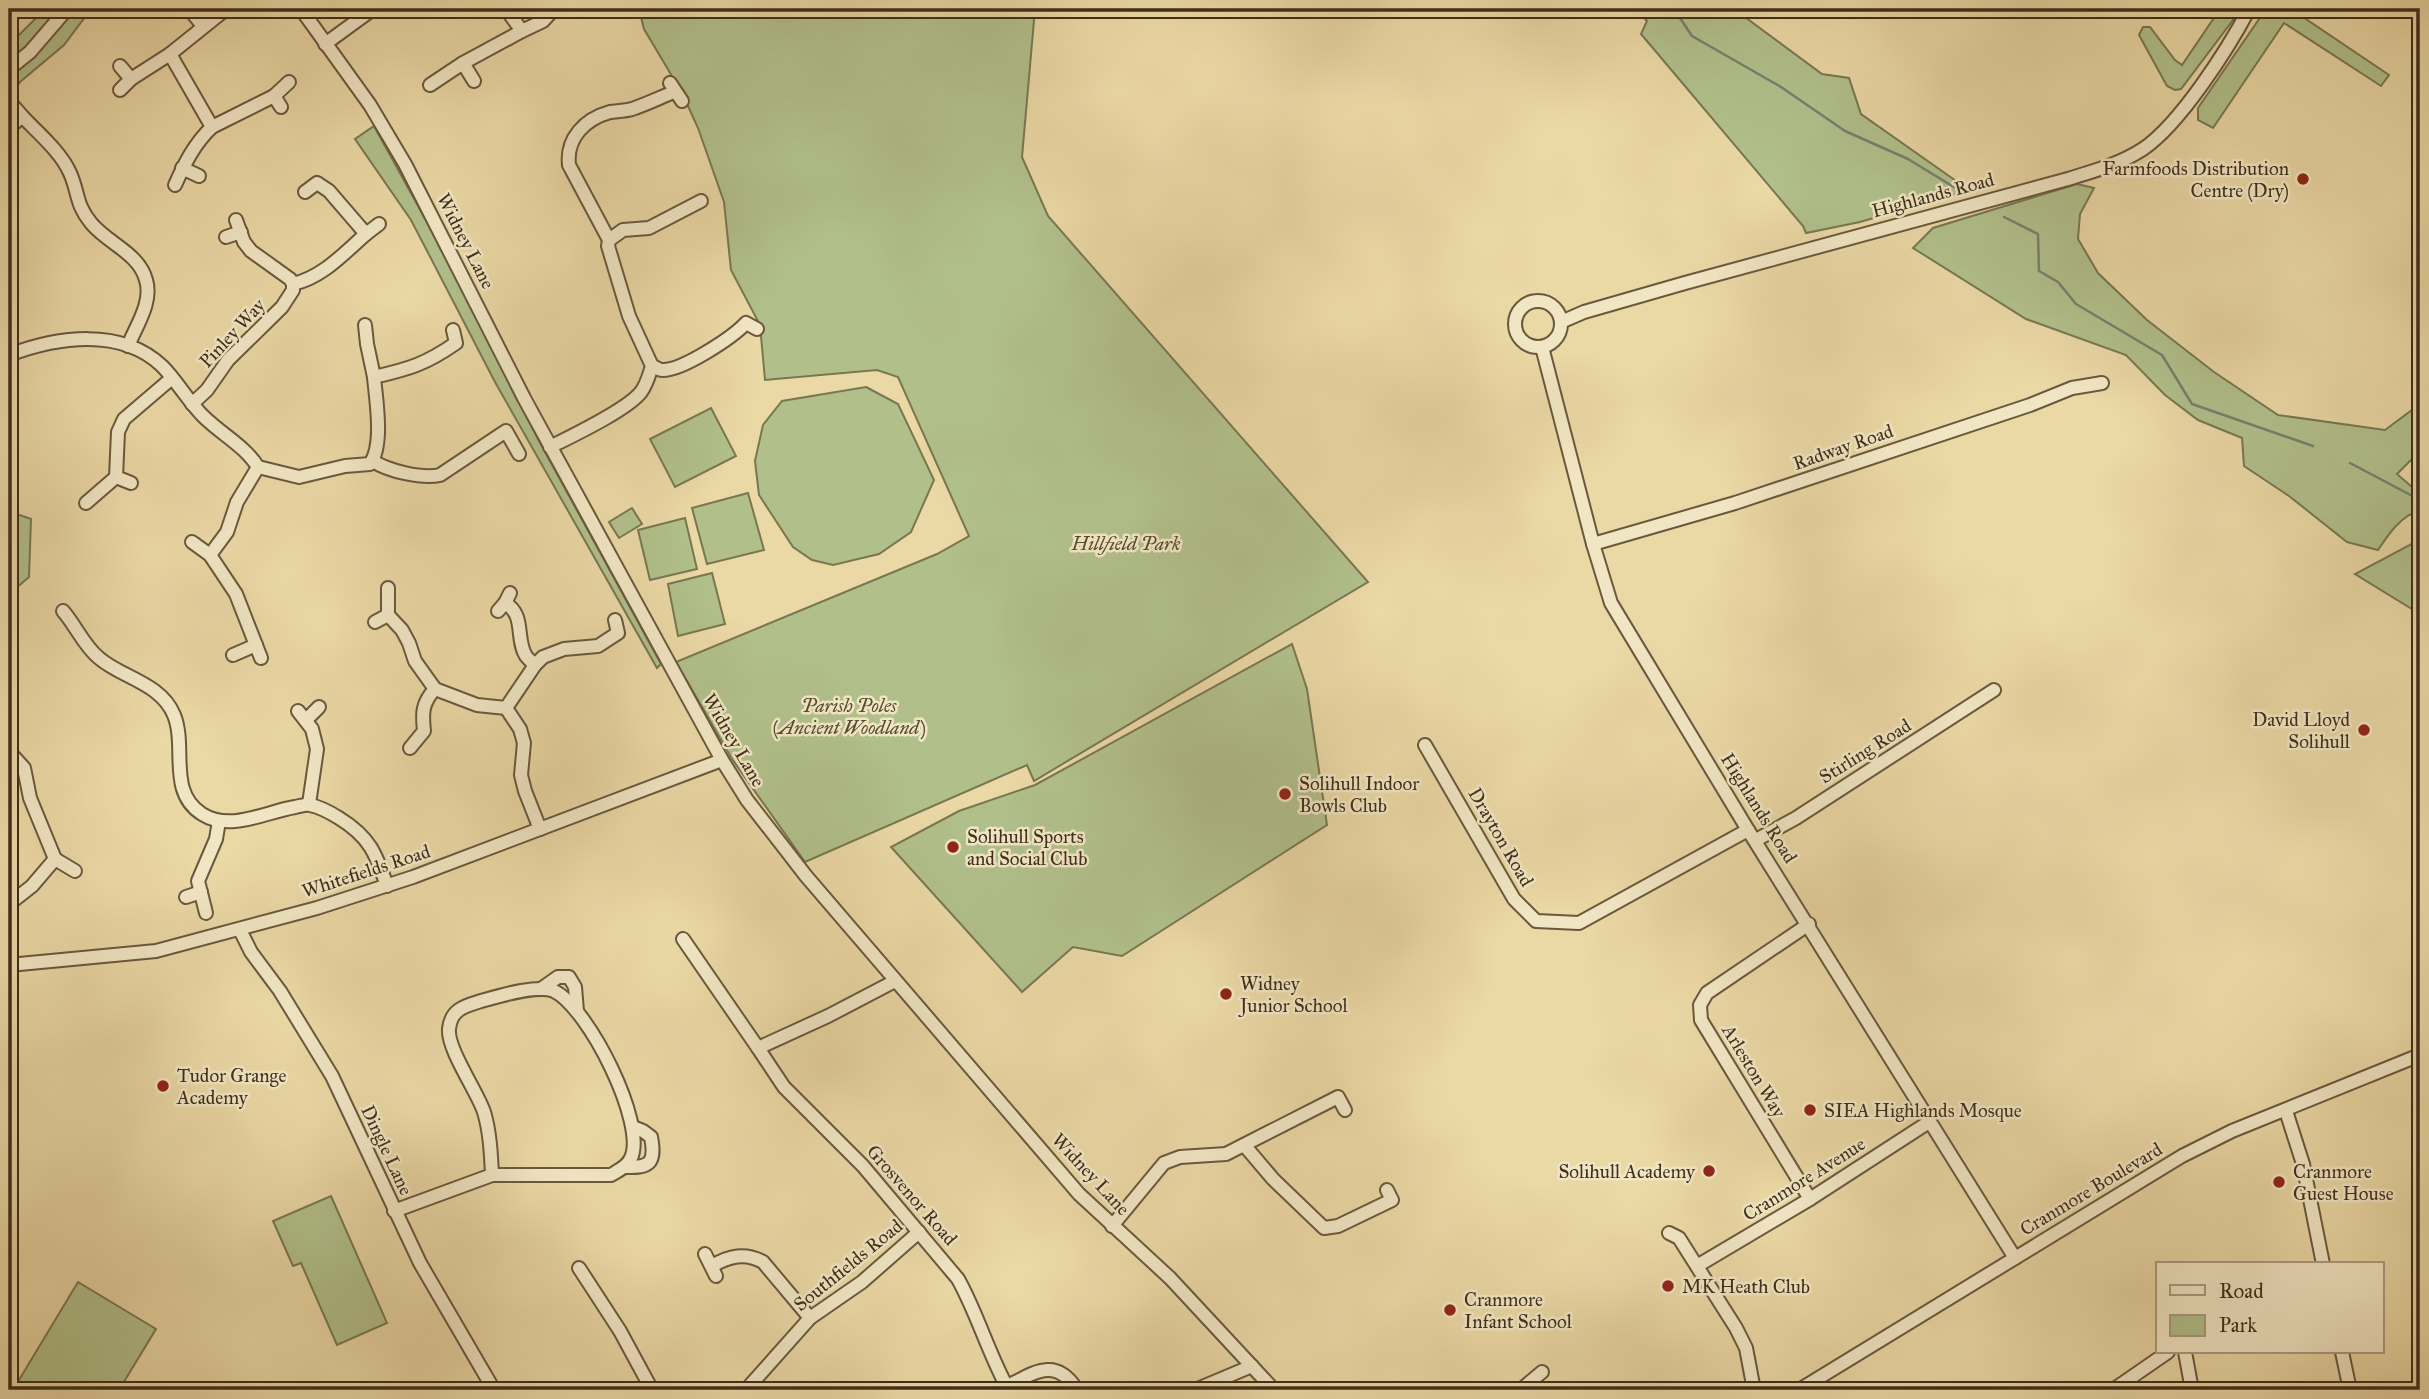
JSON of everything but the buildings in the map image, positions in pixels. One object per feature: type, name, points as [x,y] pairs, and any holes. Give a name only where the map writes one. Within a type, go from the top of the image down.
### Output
[{"type":"street","points":[[9,69],[30,52],[67,9]]},
{"type":"street","points":[[189,9],[203,26]]},
{"type":"street","points":[[120,90],[226,9]]},
{"type":"street","name":"Widney Lane","points":[[302,9],[370,105],[405,164],[550,447],[722,760],[775,839],[1079,1194],[1170,1278],[1273,1390]]},
{"type":"street","points":[[325,44],[373,9]]},
{"type":"street","points":[[506,9],[522,31]]},
{"type":"street","points":[[430,85],[463,63],[543,21],[554,9]]},
{"type":"street","name":"Highlands Road","points":[[1561,322],[1584,312],[1685,283],[2068,179],[2127,158],[2144,148],[2170,123],[2212,69],[2249,9]]},
{"type":"street","points":[[170,54],[212,127]]},
{"type":"street","points":[[463,63],[474,81]]},
{"type":"street","points":[[120,66],[131,79]]},
{"type":"street","points":[[175,185],[199,140],[212,127],[278,101],[289,82]]},
{"type":"street","points":[[550,447],[640,394],[652,366],[629,316],[608,246],[609,240],[569,165],[570,144],[588,122],[675,92]]},
{"type":"street","points":[[9,101],[63,160],[71,174],[76,200],[92,225],[143,270],[147,282],[147,300],[128,346]]},
{"type":"street","points":[[9,128],[22,116]]},
{"type":"street","points":[[182,168],[200,177]]},
{"type":"street","points":[[305,192],[317,183],[318,169]]},
{"type":"street","points":[[317,183],[329,191],[366,234]]},
{"type":"street","points":[[609,240],[624,230],[649,228],[693,201]]},
{"type":"street","points":[[226,237],[238,226],[251,251],[293,284],[310,279],[331,265],[379,223]]},
{"type":"street","name":"Pinley Way","points":[[192,404],[228,360],[282,307],[293,290],[293,284]]},
{"type":"street","points":[[1539,301],[1549,304],[1557,312],[1561,322],[1556,338],[1542,347],[1531,346],[1521,340],[1516,330],[1516,319],[1520,310],[1529,303],[1539,301]]},
{"type":"street","points":[[652,366],[663,370],[689,361],[704,354],[749,321]]},
{"type":"street","points":[[365,325],[378,421],[373,461]]},
{"type":"street","points":[[374,377],[412,369],[440,354],[456,343],[453,330]]},
{"type":"street","points":[[9,355],[56,342],[84,338],[108,340],[128,346],[161,365],[192,404],[251,456],[258,467],[299,477],[345,466],[364,466],[373,461]]},
{"type":"street","name":"Highlands Road","points":[[1542,347],[1611,603],[2015,1258]]},
{"type":"street","points":[[86,503],[116,477],[118,432],[124,419],[172,378]]},
{"type":"street","name":"Radway Road","points":[[1593,544],[1735,503],[2030,405],[2072,388],[2102,383]]},
{"type":"street","points":[[373,461],[382,467],[429,477],[453,468],[504,425],[519,454]]},
{"type":"street","points":[[209,555],[227,532],[237,502],[258,467]]},
{"type":"street","points":[[116,477],[131,483]]},
{"type":"street","points":[[192,542],[209,555],[236,594],[261,658]]},
{"type":"street","points":[[388,588],[388,615],[402,630],[415,661],[435,689],[477,705],[506,708]]},
{"type":"street","points":[[504,603],[513,608],[520,622],[526,656],[535,665]]},
{"type":"street","points":[[63,611],[97,657],[116,671],[153,690],[174,715],[183,793],[191,805],[203,815],[219,821],[250,819],[309,804],[337,817],[362,835],[377,855],[387,886]]},
{"type":"street","points":[[76,626],[83,614]]},
{"type":"street","points":[[375,622],[388,615]]},
{"type":"street","points":[[506,708],[543,657],[564,649],[598,646],[620,629]]},
{"type":"street","points":[[233,655],[256,645]]},
{"type":"street","points":[[410,748],[431,732],[422,712],[424,701],[435,689]]},
{"type":"street","name":"Stirling Road","points":[[1752,835],[1796,818],[1994,690]]},
{"type":"street","points":[[309,804],[317,749],[312,729],[302,715],[319,707]]},
{"type":"street","points":[[506,708],[520,729],[524,743],[521,775],[540,829]]},
{"type":"street","name":"Drayton Road","points":[[1425,745],[1514,899],[1536,921],[1579,923],[1752,835]]},
{"type":"street","points":[[9,755],[24,768],[30,798],[55,859],[75,871]]},
{"type":"street","name":"Whitefields Road","points":[[9,965],[156,951],[240,930],[387,886],[722,760]]},
{"type":"street","points":[[206,913],[198,881],[216,839],[219,821]]},
{"type":"street","points":[[9,904],[32,886],[55,859]]},
{"type":"street","points":[[186,897],[201,892]]},
{"type":"street","name":"Arleston Way","points":[[1809,924],[1707,993],[1700,1005],[1700,1020],[1810,1199]]},
{"type":"street","name":"Dingle Lane","points":[[240,930],[251,952],[280,991],[332,1076],[420,1263],[494,1390]]},
{"type":"street","name":"Grosvenor Road","points":[[683,939],[784,1087],[863,1166],[958,1279],[968,1297],[1004,1389]]},
{"type":"street","points":[[541,989],[558,977],[569,977],[575,987],[577,1011]]},
{"type":"street","points":[[758,1048],[895,981]]},
{"type":"street","points":[[394,1211],[492,1175],[611,1175],[631,1160],[634,1150],[633,1127],[614,1074],[593,1033],[566,999],[553,990],[541,989],[498,996],[460,1007],[449,1026],[448,1035],[484,1111],[492,1175]]},
{"type":"street","name":"Cranmore Boulevard","points":[[1799,1390],[2182,1156],[2232,1131],[2420,1055]]},
{"type":"street","points":[[1112,1226],[1164,1163],[1180,1157],[1226,1154],[1338,1097],[1345,1110]]},
{"type":"street","points":[[2286,1111],[2303,1164],[2323,1262]]},
{"type":"street","name":"Cranmore Avenue","points":[[1697,1266],[1810,1199],[1929,1122]]},
{"type":"street","points":[[625,1167],[642,1168],[650,1162],[654,1150],[651,1137],[643,1130],[633,1127]]},
{"type":"street","points":[[1245,1146],[1264,1170],[1324,1228],[1338,1226],[1392,1200],[1387,1190]]},
{"type":"street","name":"Southfields Road","points":[[746,1390],[810,1318],[862,1282],[919,1232]]},
{"type":"street","points":[[1669,1233],[1679,1238],[1736,1328],[1746,1348],[1754,1390]]},
{"type":"street","points":[[705,1254],[714,1271],[737,1256],[763,1262],[810,1318]]},
{"type":"street","points":[[579,1268],[620,1331],[652,1390]]},
{"type":"street","points":[[2113,1390],[2165,1354]]},
{"type":"street","points":[[2185,1354],[2192,1390]]},
{"type":"street","points":[[2342,1354],[2350,1390]]},
{"type":"street","points":[[1195,1390],[1252,1366]]},
{"type":"street","points":[[1004,1389],[1036,1372],[1050,1369],[1065,1375],[1077,1390]]},
{"type":"green space","points":[[45,9],[60,9],[22,51],[9,59],[9,45]]},
{"type":"green space","points":[[73,9],[91,9],[64,45],[20,82],[9,98],[9,76]]},
{"type":"green space","name":"Hillfield Park","points":[[636,9],[1035,9],[1022,157],[1048,216],[1368,582],[1034,781],[1027,765],[805,862],[732,759],[676,662],[937,554],[969,536],[898,377],[877,370],[765,380],[760,325],[731,270],[724,202],[698,128],[682,93],[644,29],[640,13]]},
{"type":"green space","points":[[1636,9],[1734,9],[1822,74],[1849,78],[1861,114],[1969,190],[1860,222],[1806,233],[1803,226],[1641,34],[1647,21]]},
{"type":"green space","points":[[2220,9],[2238,9],[2233,20],[2181,89],[2175,90],[2167,86],[2139,35],[2143,27],[2150,27],[2175,60],[2182,65]]},
{"type":"green space","points":[[2266,9],[2291,9],[2389,75],[2381,86],[2284,23],[2213,128],[2198,120],[2198,108]]},
{"type":"green space","points":[[374,126],[434,235],[539,441],[661,664],[657,668],[495,382],[411,220],[355,139]]},
{"type":"green space","points":[[2077,184],[2094,188],[2080,214],[2078,239],[2098,273],[2147,320],[2214,372],[2278,415],[2385,430],[2420,404],[2420,451],[2397,474],[2420,494],[2420,511],[2401,521],[2378,550],[2347,542],[2289,496],[2244,466],[2242,438],[2198,420],[2165,395],[2126,355],[2026,319],[1913,248],[1933,228]]},
{"type":"green space","points":[[866,387],[898,404],[934,480],[911,532],[879,554],[833,565],[812,560],[793,547],[759,495],[755,461],[763,425],[782,401]]},
{"type":"green space","points":[[711,408],[736,456],[675,487],[650,439]]},
{"type":"green space","points":[[748,493],[764,550],[707,564],[692,508]]},
{"type":"green space","points":[[632,508],[642,524],[619,538],[609,522]]},
{"type":"green space","points":[[9,510],[31,519],[29,577],[9,594]]},
{"type":"green space","points":[[685,518],[697,569],[650,580],[638,530]]},
{"type":"green space","points":[[2417,541],[2420,542],[2420,614],[2355,574]]},
{"type":"green space","points":[[712,573],[725,624],[678,636],[668,584]]},
{"type":"green space","points":[[1292,644],[1307,689],[1327,825],[1122,956],[1073,947],[1022,992],[891,847],[959,811],[1035,785]]},
{"type":"green space","points":[[331,1196],[387,1323],[337,1345],[301,1263],[293,1266],[273,1221]]},
{"type":"green space","points":[[78,1282],[156,1329],[119,1390],[13,1390]]},
{"type":"waterway","points":[[1674,9],[1692,36],[1781,87],[1845,131],[1908,159],[1962,192]]},
{"type":"waterway","points":[[2004,217],[2038,234],[2039,271],[2058,282],[2076,304],[2162,355],[2192,404],[2313,446]]},
{"type":"waterway","points":[[2350,463],[2420,500]]},
{"type":"place","name":"Farmfoods Distribution Centre (Dry)","points":[[2303,179]]},
{"type":"place","name":"David Lloyd Solihull","points":[[2364,730]]},
{"type":"place","name":"Solihull Indoor Bowls Club","points":[[1285,794]]},
{"type":"place","name":"Solihull Sports and Social Club","points":[[953,847]]},
{"type":"place","name":"Widney Junior School","points":[[1226,994]]},
{"type":"place","name":"Tudor Grange Academy","points":[[163,1086]]},
{"type":"place","name":"SIEA Highlands Mosque","points":[[1810,1110]]},
{"type":"place","name":"Solihull Academy","points":[[1709,1171]]},
{"type":"place","name":"Cranmore Guest House","points":[[2279,1182]]},
{"type":"place","name":"MK Heath Club","points":[[1668,1286]]},
{"type":"place","name":"Cranmore Infant School","points":[[1450,1310]]},
{"type":"park label","name":"Parish Poles (Ancient Woodland)","points":[[849,716]]}]
